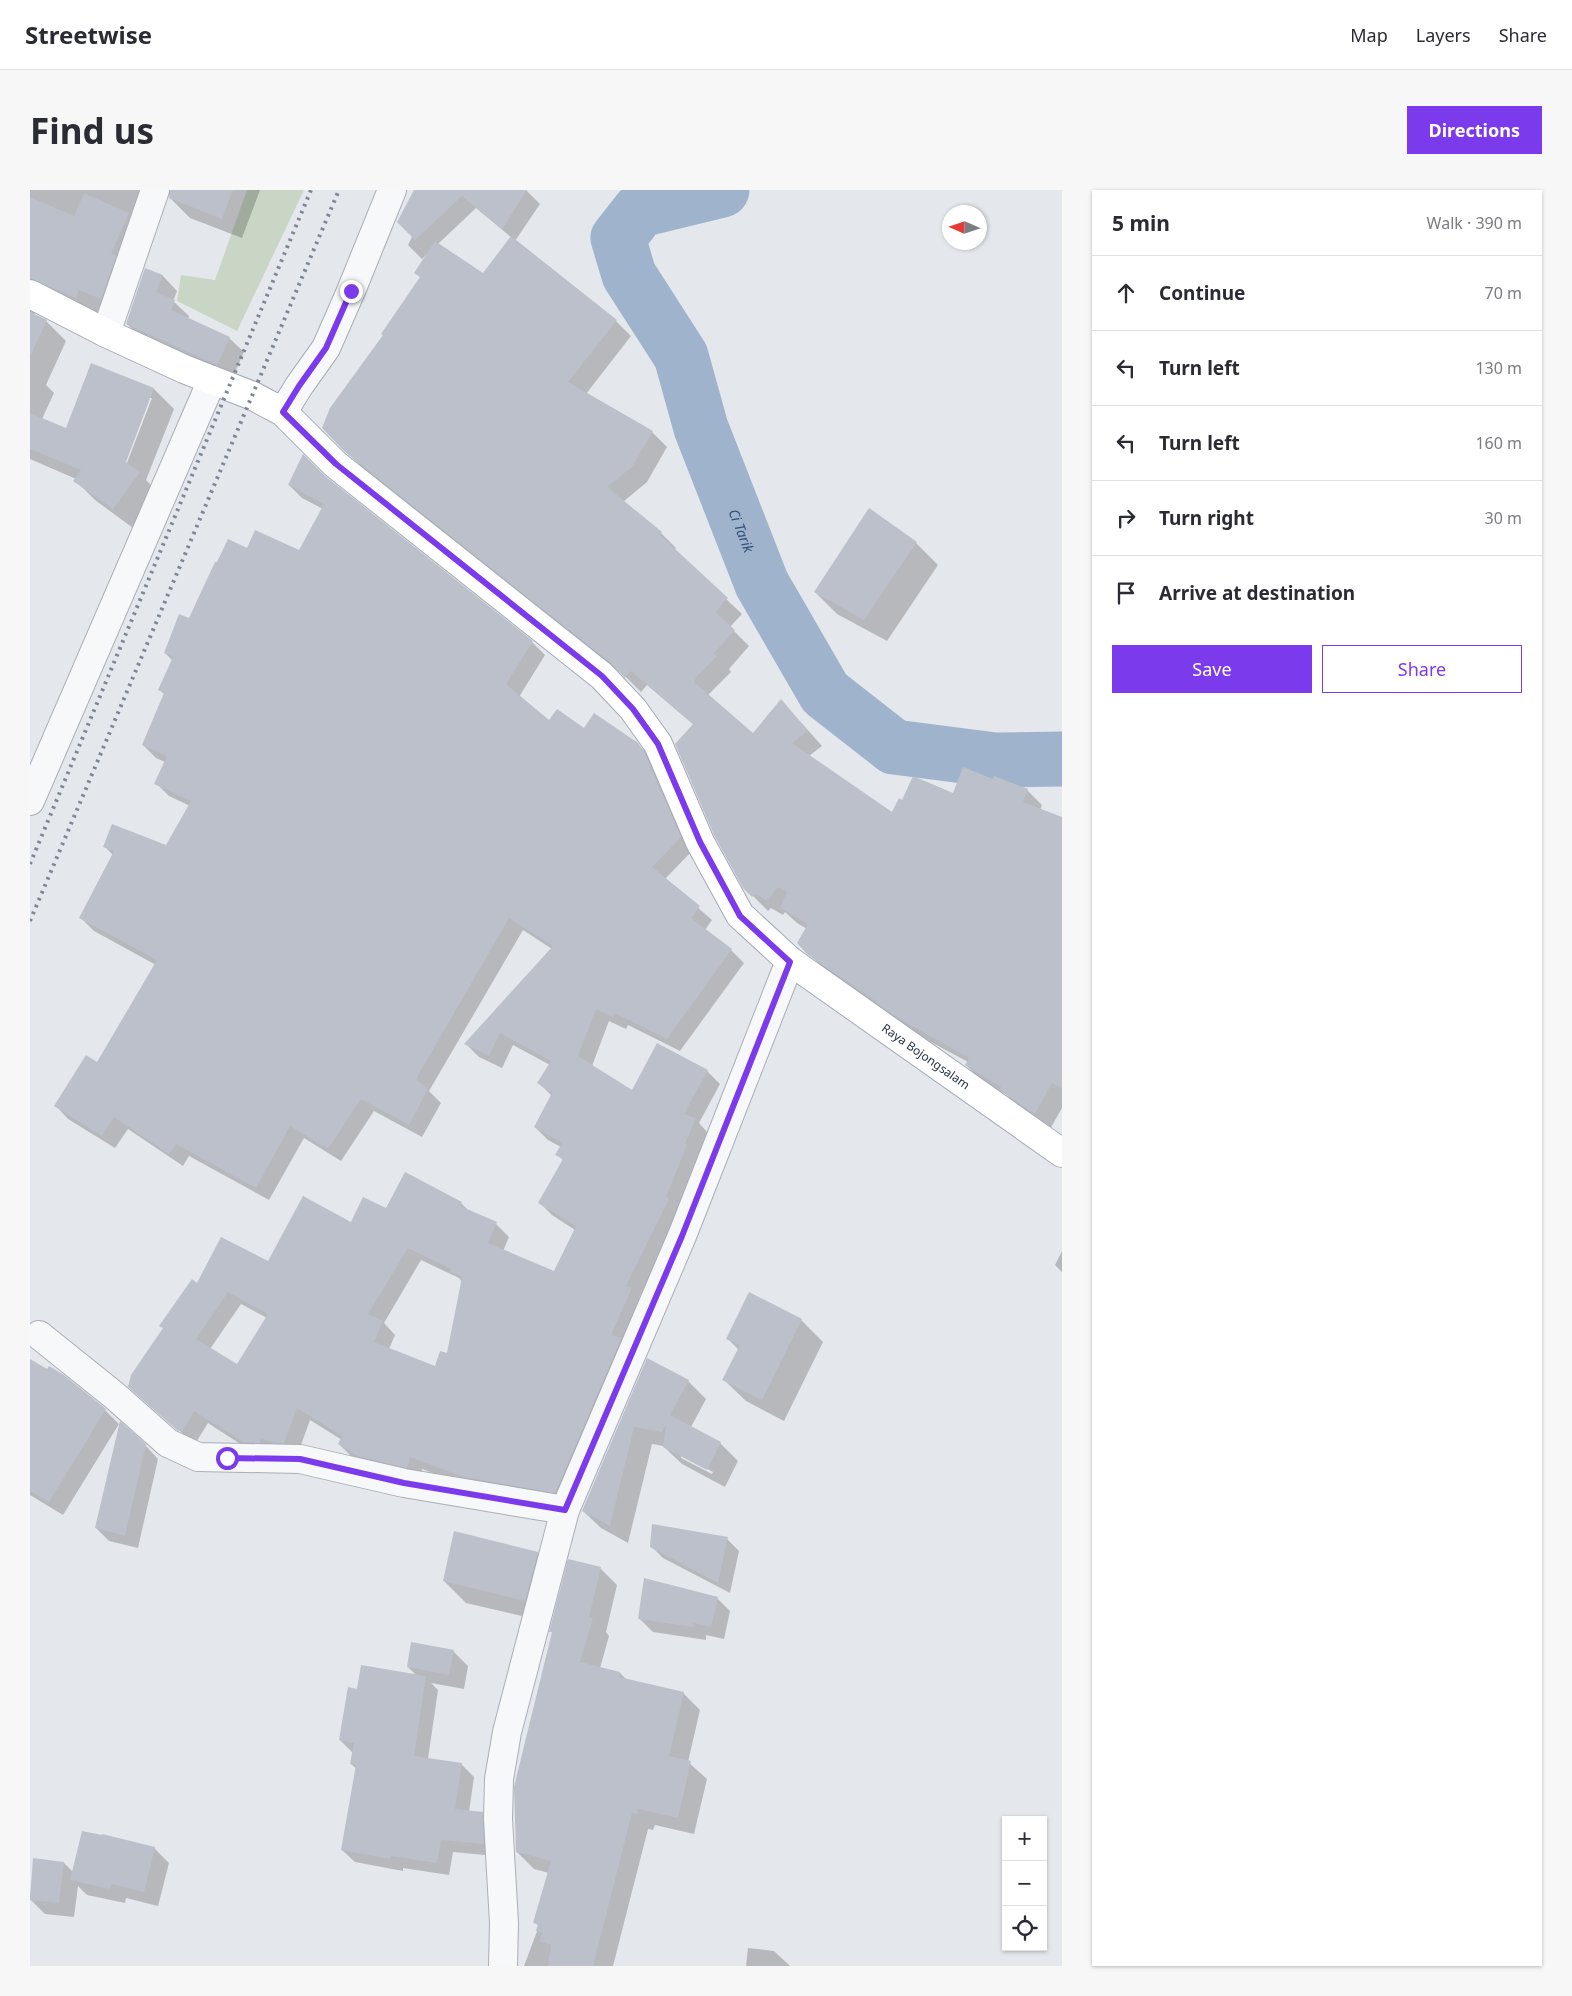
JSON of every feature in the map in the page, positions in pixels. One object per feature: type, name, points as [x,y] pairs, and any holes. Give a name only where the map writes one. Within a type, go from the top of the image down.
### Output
[{"type":"main road","name":"Raya Bojongsalam","points":[[30,294],[184,370],[253,396],[283,412],[336,464],[602,676],[633,709],[658,744],[700,842],[740,916],[790,962],[1062,1153]]},
{"type":"street","points":[[106,333],[155,190]]},
{"type":"street","points":[[283,412],[326,348],[392,190]]},
{"type":"street","points":[[30,801],[212,380]]},
{"type":"street","points":[[503,1966],[504,1923],[498,1818],[499,1779],[507,1732],[565,1510],[682,1236],[790,962]]},
{"type":"street","points":[[39,1335],[115,1396],[168,1443],[198,1456],[300,1459],[404,1483],[565,1510]]},
{"type":"green space","points":[[247,190],[304,190],[237,331],[177,301],[181,275],[215,280]]},
{"type":"building","points":[[170,190],[233,190],[222,219],[169,198]]},
{"type":"building","points":[[414,190],[527,190],[502,229],[462,196],[415,240],[397,222]]},
{"type":"building","points":[[84,193],[129,213],[111,254],[116,256],[101,299],[79,290],[76,298],[30,278],[30,197],[74,216]]},
{"type":"building","points":[[511,236],[617,320],[568,382],[653,431],[632,467],[607,487],[662,532],[660,535],[728,598],[715,612],[735,630],[714,653],[717,656],[695,678],[694,682],[753,733],[781,699],[808,731],[792,743],[892,812],[899,798],[902,800],[913,776],[953,793],[963,767],[993,779],[994,776],[1028,789],[1023,802],[1062,817],[1062,1088],[1052,1083],[1035,1114],[1000,1090],[1001,1087],[965,1065],[969,1058],[900,1019],[807,954],[797,943],[808,924],[780,908],[787,892],[778,887],[767,901],[755,894],[752,897],[743,888],[714,835],[675,744],[693,724],[631,671],[625,678],[612,664],[345,452],[322,428],[330,408],[383,335],[381,334],[420,277],[414,273],[435,241],[483,273]]},
{"type":"building","points":[[145,268],[163,275],[156,292],[175,300],[171,310],[230,337],[217,365],[126,324]]},
{"type":"building","points":[[30,312],[47,320],[30,356]]},
{"type":"building","points":[[91,363],[154,388],[126,462],[140,472],[113,509],[73,481],[81,470],[30,449],[30,413],[66,428]]},
{"type":"building","points":[[303,454],[325,476],[533,641],[506,684],[549,720],[557,709],[584,728],[594,713],[638,743],[644,752],[681,837],[652,867],[700,906],[691,918],[732,949],[667,1039],[615,1013],[613,1017],[596,1009],[578,1056],[632,1090],[657,1043],[708,1070],[684,1114],[696,1118],[666,1197],[669,1199],[626,1286],[632,1288],[611,1335],[621,1338],[555,1493],[464,1477],[410,1457],[407,1468],[358,1456],[338,1444],[342,1436],[297,1408],[284,1443],[274,1443],[261,1438],[260,1443],[243,1442],[194,1411],[182,1432],[177,1430],[128,1387],[131,1375],[163,1328],[159,1326],[192,1279],[197,1283],[221,1237],[268,1261],[303,1196],[351,1222],[363,1197],[386,1208],[405,1172],[462,1202],[460,1206],[497,1222],[488,1243],[554,1271],[576,1226],[538,1203],[563,1159],[555,1155],[562,1143],[534,1127],[552,1093],[537,1083],[551,1061],[500,1033],[489,1056],[464,1044],[553,946],[509,918],[416,1079],[428,1089],[409,1125],[361,1099],[328,1149],[290,1126],[256,1188],[176,1144],[169,1154],[114,1117],[102,1136],[54,1106],[86,1055],[97,1062],[157,960],[79,918],[114,851],[103,847],[112,824],[166,845],[191,801],[154,784],[167,756],[142,745],[164,693],[158,690],[173,657],[164,653],[179,614],[189,618],[228,539],[247,548],[255,530],[299,550],[324,504],[288,485]],"holes":[[[408,1248],[451,1269],[450,1271],[462,1277],[447,1353],[440,1351],[435,1366],[374,1342],[383,1321],[368,1314]],[[228,1292],[268,1314],[237,1364],[196,1339]]]},
{"type":"building","points":[[869,508],[917,542],[864,620],[814,592]]},
{"type":"building","points":[[749,1292],[802,1319],[762,1400],[722,1380],[740,1345],[726,1339]]},
{"type":"building","points":[[647,1358],[689,1380],[670,1415],[721,1442],[707,1470],[663,1447],[666,1424],[662,1432],[634,1427],[610,1526],[582,1511]]},
{"type":"building","points":[[30,1359],[47,1369],[49,1366],[64,1375],[106,1409],[49,1502],[30,1491]]},
{"type":"building","points":[[120,1421],[146,1444],[125,1536],[95,1528]]},
{"type":"building","points":[[652,1524],[728,1537],[718,1583],[650,1547]]},
{"type":"building","points":[[454,1531],[538,1552],[525,1601],[443,1581]]},
{"type":"building","points":[[568,1559],[601,1567],[589,1617],[593,1618],[580,1662],[620,1672],[619,1677],[684,1692],[669,1756],[691,1761],[678,1818],[638,1809],[637,1814],[632,1813],[593,1966],[548,1966],[551,1945],[539,1941],[542,1933],[536,1931],[538,1924],[533,1923],[551,1861],[516,1852],[514,1787],[552,1632],[549,1632]]},
{"type":"building","points":[[644,1578],[718,1597],[711,1627],[693,1623],[693,1627],[638,1619]]},
{"type":"building","points":[[411,1642],[454,1650],[449,1675],[407,1667]]},
{"type":"building","points":[[361,1665],[426,1676],[414,1756],[462,1763],[455,1809],[483,1812],[484,1844],[441,1840],[437,1863],[391,1856],[390,1859],[341,1850],[356,1765],[350,1764],[354,1743],[339,1740],[348,1687],[357,1689]]},
{"type":"building","points":[[82,1831],[155,1847],[144,1892],[112,1884],[110,1889],[70,1880]]},
{"type":"building","points":[[33,1858],[64,1862],[59,1903],[30,1900]]},
{"type":"waterway","name":"Ci Tarik","points":[[722,190],[640,210],[618,238],[629,275],[681,356],[701,428],[762,584],[825,693],[894,747],[995,760],[1062,759]]},
{"type":"railway","points":[[30,864],[311,190]]},
{"type":"railway","points":[[30,921],[339,190]]},
{"type":"route","points":[[227,1458],[300,1459],[404,1483],[565,1510],[682,1236],[790,962],[740,916],[700,842],[658,744],[633,709],[602,676],[336,464],[283,412],[326,348],[351,291]]}]
